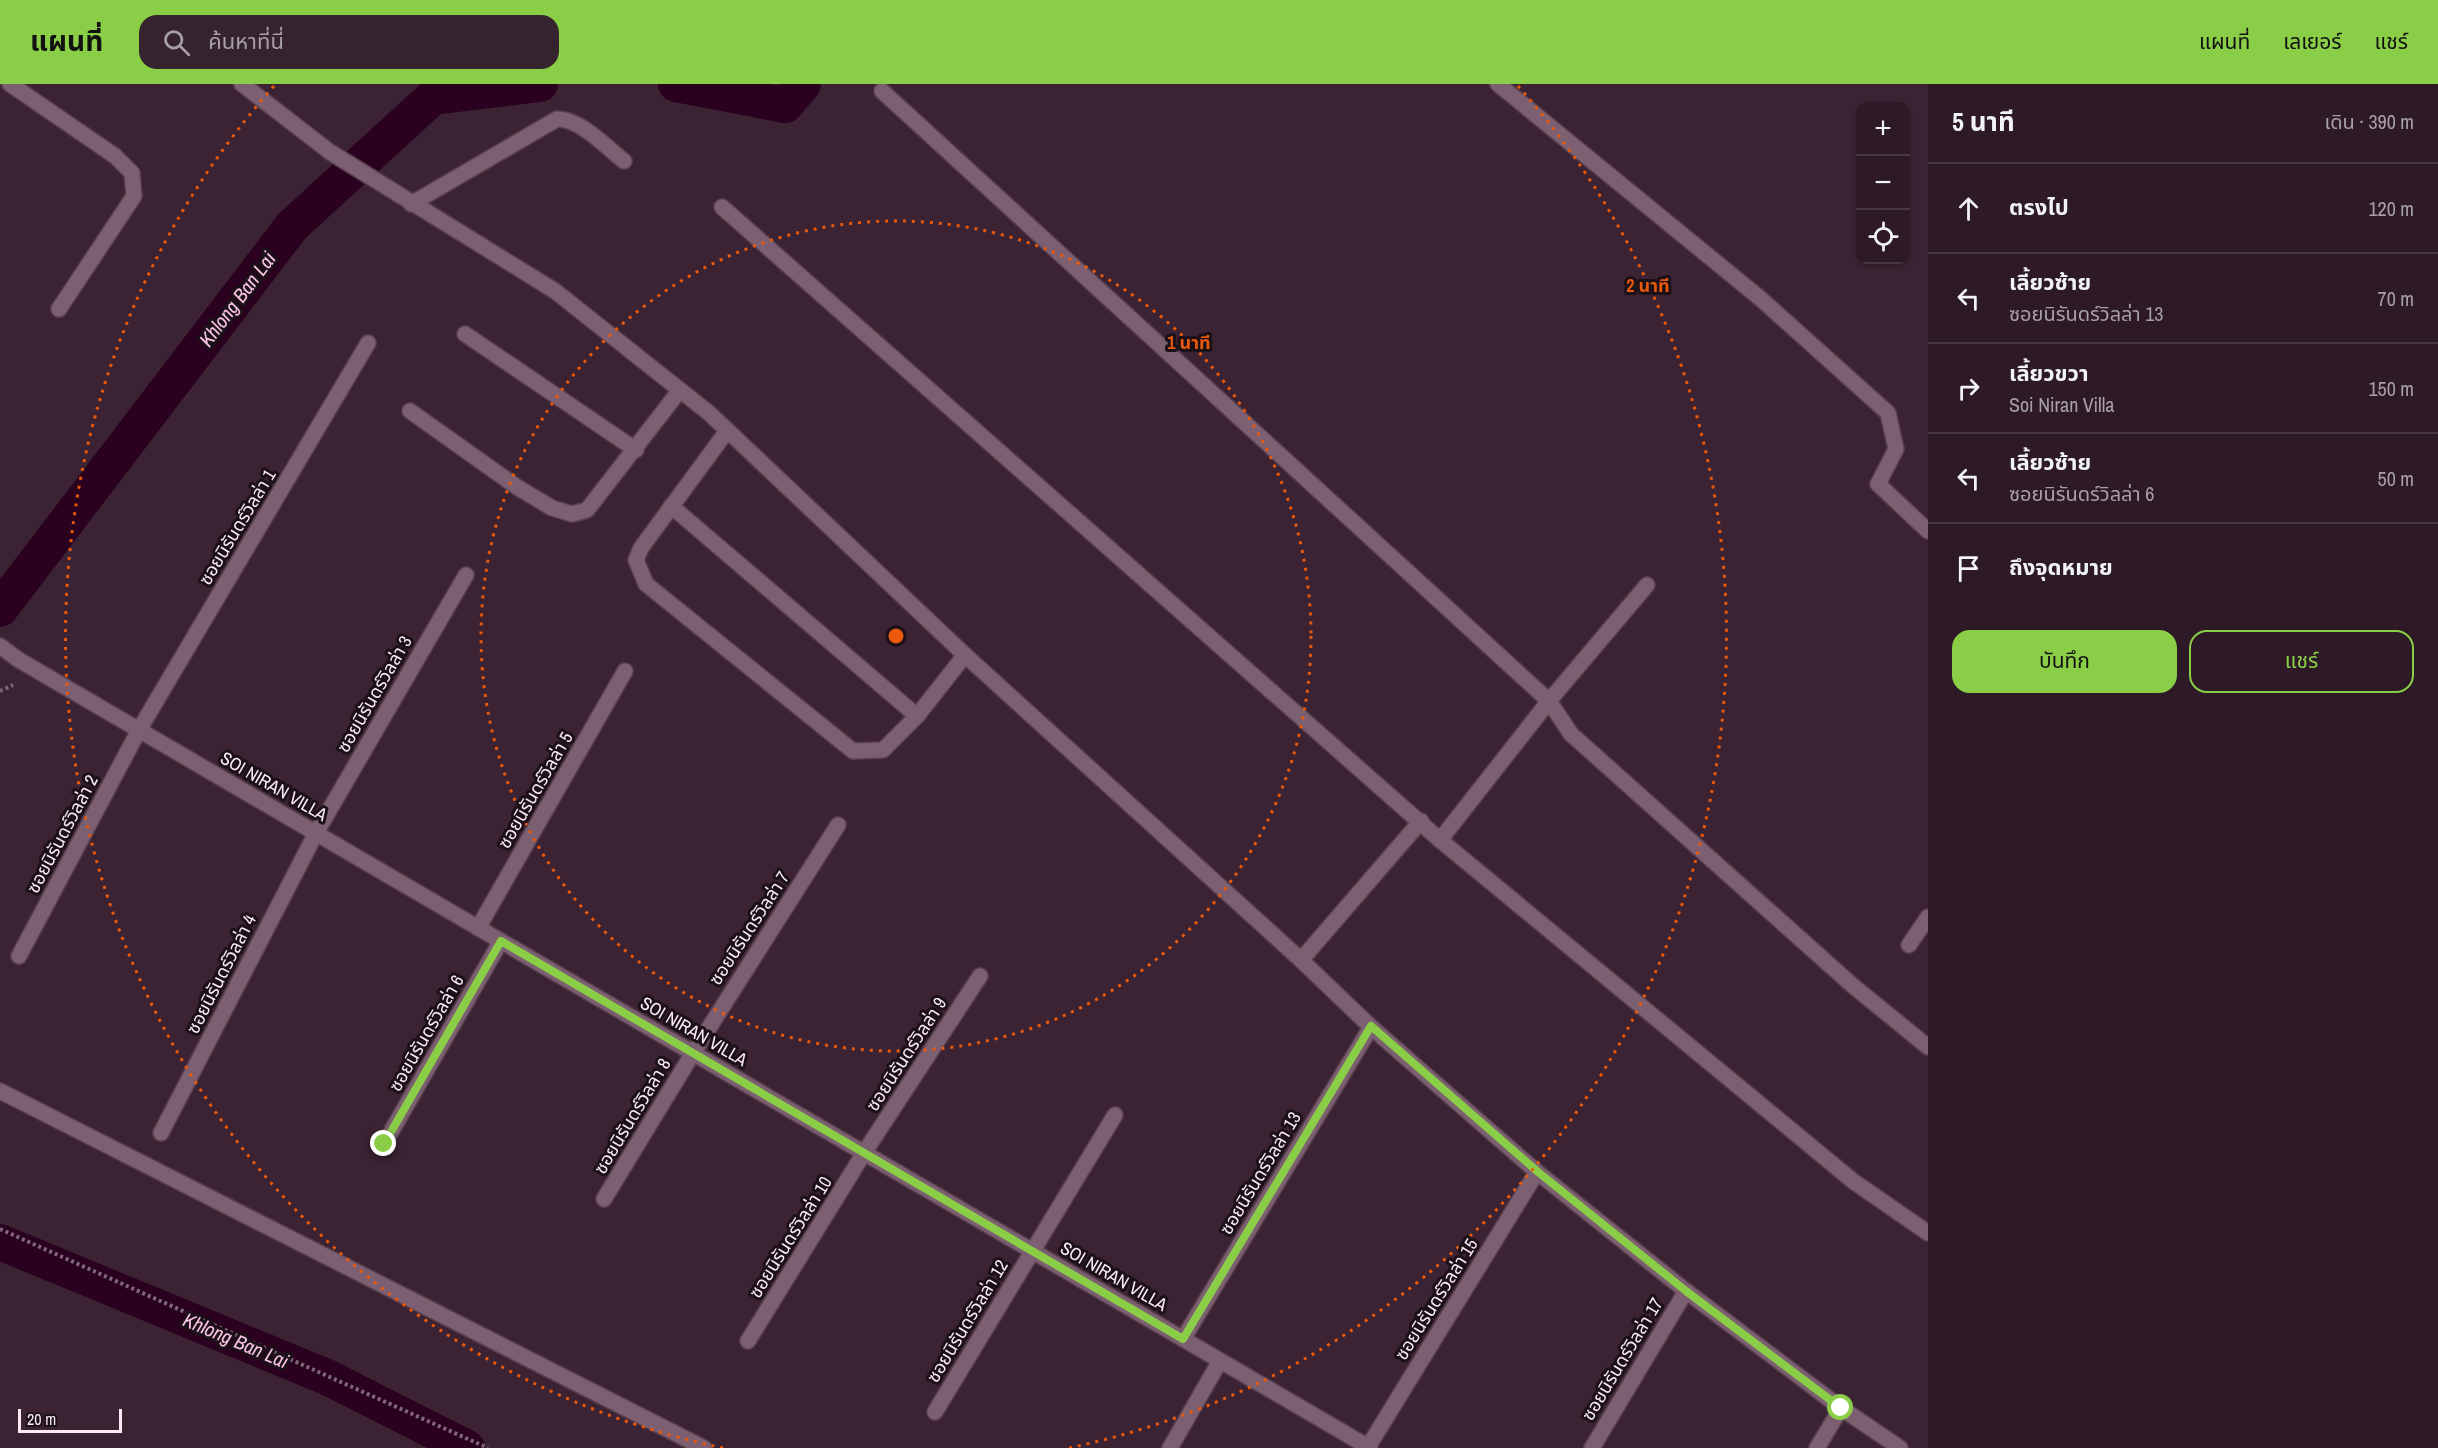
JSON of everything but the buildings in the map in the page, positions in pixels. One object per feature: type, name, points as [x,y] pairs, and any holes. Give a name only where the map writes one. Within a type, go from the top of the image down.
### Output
[{"type":"street","points":[[10,84],[115,156],[132,173],[134,196],[58,309]]},
{"type":"street","points":[[242,84],[330,152],[555,291],[680,390],[727,430],[965,655],[1371,1026],[1538,1172],[1686,1291],[1841,1408],[1900,1448]]},
{"type":"street","points":[[1498,84],[1761,299],[1888,413],[1896,449],[1878,484],[1928,531]]},
{"type":"street","points":[[882,91],[1549,701],[1571,734],[1852,985],[1928,1047]]},
{"type":"street","points":[[411,204],[557,119],[566,119],[577,124],[624,161]]},
{"type":"street","points":[[722,207],[1440,840],[1853,1181],[1928,1233]]},
{"type":"street","points":[[465,334],[636,450]]},
{"type":"street","name":"ซอยนิรันดร์วิลล่า 1","points":[[139,730],[369,343]]},
{"type":"street","points":[[410,411],[517,487],[552,508],[572,514],[587,510],[636,450],[680,390]]},
{"type":"street","points":[[727,430],[641,548],[636,560],[646,584],[853,751],[884,750],[917,716],[965,655]]},
{"type":"street","points":[[671,506],[917,716]]},
{"type":"street","name":"ซอยนิรันดร์วิลล่า 3","points":[[316,833],[466,575]]},
{"type":"street","points":[[1440,840],[1549,701],[1647,585]]},
{"type":"street","name":"SOI NIRAN VILLA","points":[[0,646],[19,660],[1369,1447]]},
{"type":"street","name":"ซอยนิรันดร์วิลล่า 5","points":[[478,928],[625,671]]},
{"type":"street","name":"ซอยนิรันดร์วิลล่า 2","points":[[19,956],[139,730]]},
{"type":"street","points":[[1301,960],[1421,821]]},
{"type":"street","name":"ซอยนิรันดร์วิลล่า 7","points":[[693,1053],[838,825]]},
{"type":"street","name":"ซอยนิรันดร์วิลล่า 4","points":[[161,1133],[316,833]]},
{"type":"street","points":[[1909,945],[1928,917]]},
{"type":"street","name":"ซอยนิรันดร์วิลล่า 6","points":[[384,1144],[501,941]]},
{"type":"street","name":"ซอยนิรันดร์วิลล่า 9","points":[[864,1153],[980,976]]},
{"type":"street","name":"ซอยนิรันดร์วิลล่า 13","points":[[1183,1339],[1371,1026]]},
{"type":"street","name":"ซอยนิรันดร์วิลล่า 8","points":[[604,1199],[693,1053]]},
{"type":"street","points":[[0,1091],[704,1448]]},
{"type":"street","name":"ซอยนิรันดร์วิลล่า 12","points":[[935,1412],[1115,1116]]},
{"type":"street","name":"ซอยนิรันดร์วิลล่า 10","points":[[748,1341],[864,1153]]},
{"type":"street","name":"ซอยนิรันดร์วิลล่า 15","points":[[1369,1447],[1538,1172]]},
{"type":"street","name":"ซอยนิรันดร์วิลล่า 17","points":[[1592,1448],[1686,1291]]},
{"type":"street","points":[[1170,1448],[1220,1361]]},
{"type":"street","points":[[1816,1448],[1841,1408]]},
{"type":"path","points":[[0,1229],[488,1448]]},
{"type":"waterway","name":"Khlong Ban Lai","points":[[0,609],[292,226],[433,97],[540,84]]},
{"type":"waterway","name":"Khlong Ban Lai","points":[[676,84],[785,105],[803,84]]},
{"type":"waterway","name":"Khlong Ban Lai","points":[[0,1242],[329,1378],[467,1448]]},
{"type":"route","points":[[384,1144],[501,941],[1183,1339],[1371,1026],[1538,1172],[1686,1291],[1841,1408]]}]
